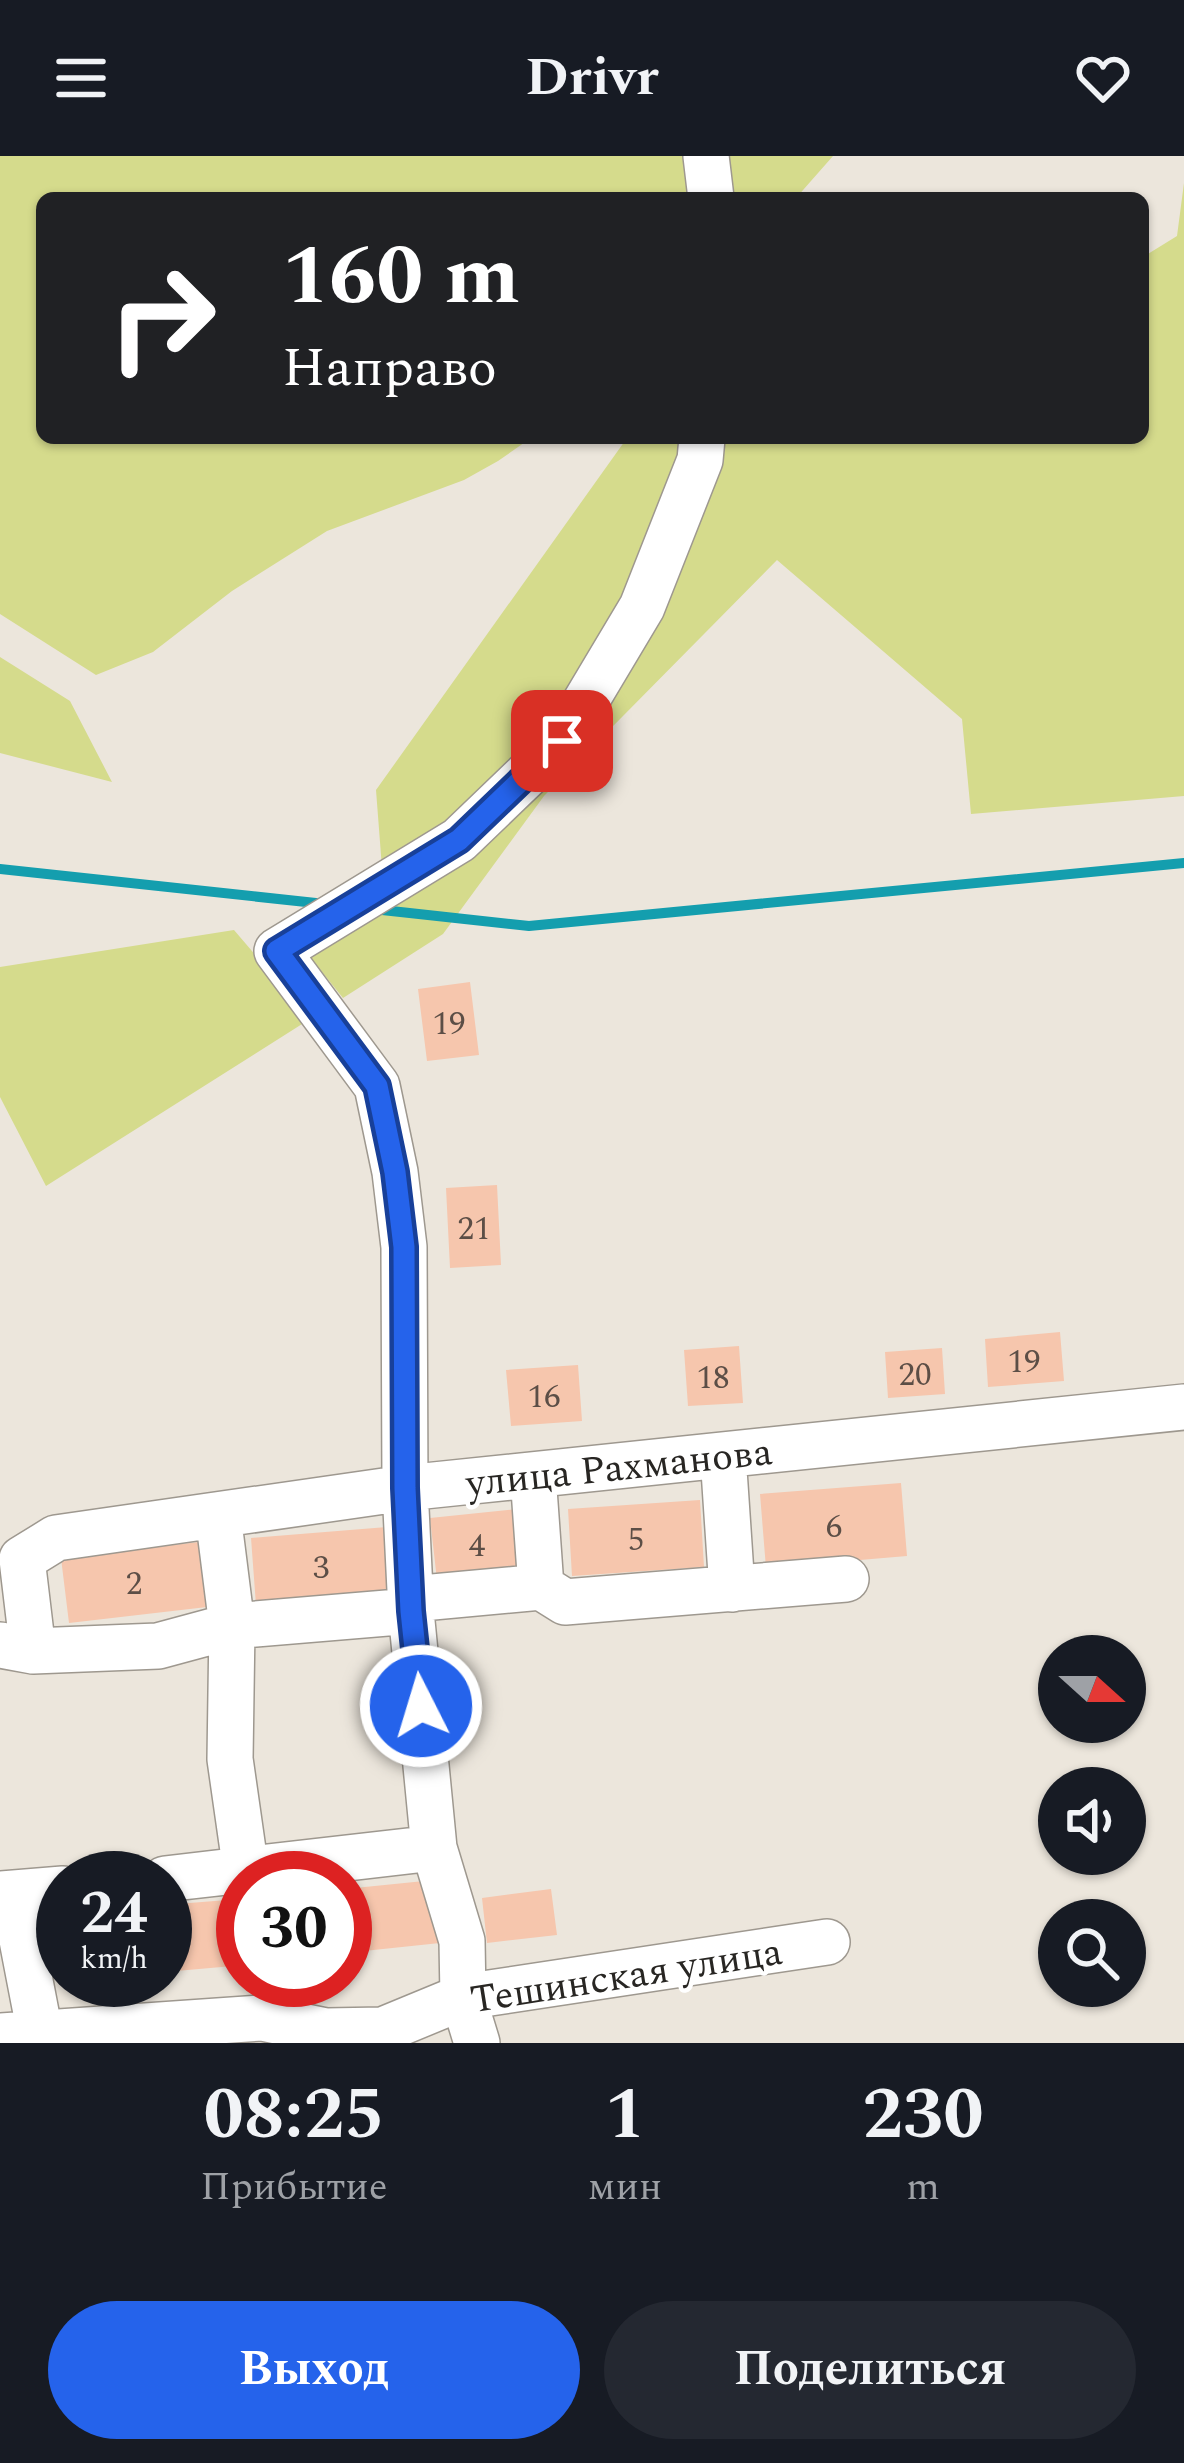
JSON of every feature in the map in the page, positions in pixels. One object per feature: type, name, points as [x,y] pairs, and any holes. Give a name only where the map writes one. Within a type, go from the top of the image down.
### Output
[{"type":"street","points":[[706,156],[711,192]]},
{"type":"street","points":[[477,2043],[463,1997],[462,1941],[434,1848],[411,1605],[405,1488],[404,1247],[395,1172],[377,1086],[277,951],[459,840],[562,741],[642,607],[700,460],[701,444]]},
{"type":"street","name":"улица Рахманова","points":[[16,1648],[22,1559],[56,1538],[405,1488],[1184,1407]]},
{"type":"street","points":[[723,1455],[732,1589]]},
{"type":"street","points":[[533,1474],[541,1587]]},
{"type":"street","points":[[218,1515],[232,1626],[230,1759],[244,1851]]},
{"type":"street","points":[[16,1648],[158,1646],[232,1626],[541,1587],[565,1602],[845,1580]]},
{"type":"street","points":[[372,1857],[434,1848]]},
{"type":"street","points":[[20,2034],[6,1894],[36,1891]]},
{"type":"street","name":"Тешинская улица","points":[[276,2007],[326,2031],[383,2030],[463,1997],[827,1942]]},
{"type":"street","name":"Тешинская улица","points":[[20,2034],[216,2005]]},
{"type":"green space","points":[[0,156],[833,156],[801,192],[36,192],[36,444],[522,444],[464,480],[327,531],[232,591],[153,652],[96,675],[0,614]]},
{"type":"green space","points":[[1184,183],[1184,796],[971,814],[962,719],[777,560],[544,796],[443,934],[343,998],[284,925],[382,868],[376,790],[623,444],[1149,444],[1149,253],[1177,236]]},
{"type":"green space","points":[[0,657],[70,701],[112,782],[0,753]]},
{"type":"green space","points":[[234,930],[310,1019],[46,1186],[0,1097],[0,967]]},
{"type":"building","points":[[470,982],[479,1055],[427,1061],[418,989]]},
{"type":"building","points":[[497,1185],[501,1265],[450,1268],[446,1188]]},
{"type":"building","points":[[1060,1332],[1064,1381],[988,1387],[985,1339]]},
{"type":"building","points":[[739,1346],[743,1403],[688,1406],[684,1350]]},
{"type":"building","points":[[942,1348],[945,1394],[888,1398],[885,1352]]},
{"type":"building","points":[[578,1365],[582,1421],[511,1426],[506,1370]]},
{"type":"building","points":[[901,1483],[907,1556],[766,1568],[760,1494]]},
{"type":"building","points":[[700,1500],[704,1567],[572,1576],[568,1509]]},
{"type":"building","points":[[517,1509],[523,1571],[437,1580],[430,1518]]},
{"type":"building","points":[[387,1527],[392,1594],[256,1605],[251,1538]]},
{"type":"building","points":[[199,1542],[207,1607],[69,1623],[61,1558]]},
{"type":"building","points":[[434,1880],[440,1943],[372,1950],[372,1886]]},
{"type":"building","points":[[551,1889],[557,1935],[487,1943],[482,1898]]},
{"type":"building","points":[[216,1901],[216,1968],[192,1970],[192,1903]]},
{"type":"waterway","points":[[373,909],[529,926],[1184,863]]},
{"type":"waterway","points":[[0,869],[325,904]]},
{"type":"route","points":[[421,1706],[405,1488],[404,1247],[395,1172],[377,1086],[277,951],[459,840],[562,741]]}]
